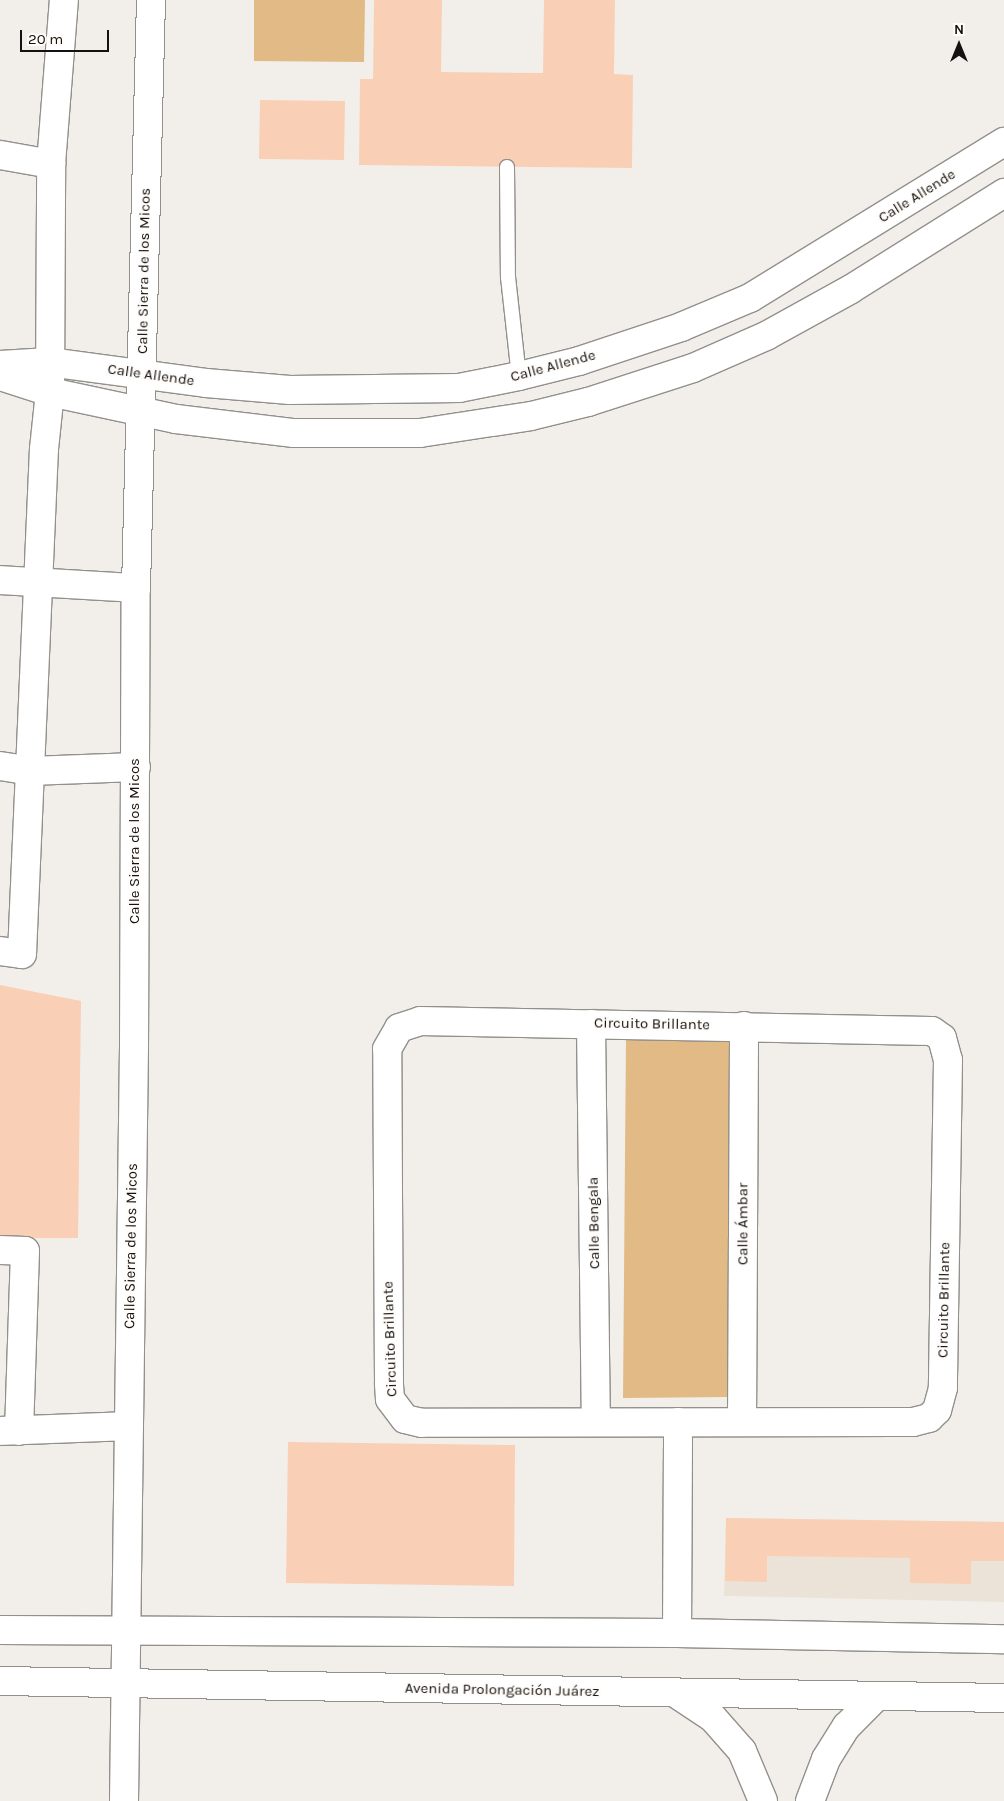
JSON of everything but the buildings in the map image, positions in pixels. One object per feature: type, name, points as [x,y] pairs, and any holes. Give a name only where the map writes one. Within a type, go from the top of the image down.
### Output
[{"type":"street","points":[[11,952],[30,771],[44,449],[50,392],[51,164],[64,0]]},
{"type":"street","name":"Calle Sierra de los Micos","points":[[124,1801],[128,1631],[136,588],[151,0]]},
{"type":"street","name":"Calle Allende","points":[[0,365],[49,362],[206,383],[290,390],[459,388],[520,376],[579,361],[671,330],[750,298],[1004,142]]},
{"type":"street","points":[[0,155],[51,164]]},
{"type":"street","points":[[0,376],[50,392],[140,412],[226,427],[294,433],[358,435],[464,428],[588,402],[693,368],[766,336],[851,289],[1004,193]]},
{"type":"street","points":[[459,388],[464,428]]},
{"type":"street","points":[[0,580],[38,584],[136,588]]},
{"type":"street","points":[[0,766],[30,771],[136,767]]},
{"type":"street","name":"Circuito Brillante","points":[[420,1021],[591,1024],[932,1031],[942,1038],[948,1060],[943,1388],[937,1410],[928,1418],[913,1422],[422,1423],[405,1419],[396,1411],[390,1399],[389,1383],[387,1049],[392,1037],[399,1028],[420,1021]]},
{"type":"street","name":"Calle Bengala","points":[[591,1024],[596,1422]]},
{"type":"street","name":"Calle Ámbar","points":[[742,1422],[744,1026]]},
{"type":"street","points":[[12,1251],[9,1431],[129,1426]]},
{"type":"street","points":[[677,1634],[678,1422]]},
{"type":"street","points":[[0,1630],[677,1634],[1004,1639]]},
{"type":"street","name":"Avenida Prolongación Juárez","points":[[0,1681],[875,1698],[1004,1698]]},
{"type":"street","points":[[677,1694],[714,1718],[742,1751],[763,1801]]},
{"type":"street","points":[[810,1801],[831,1751],[847,1726],[875,1698]]},
{"type":"lane","points":[[507,167],[508,277],[520,376]]},
{"type":"shaded area","points":[[254,0],[365,0],[364,62],[254,61]]},
{"type":"shaded area","points":[[730,1036],[728,1397],[623,1398],[626,1037]]},
{"type":"shaded area","points":[[726,1518],[1004,1522],[1004,1602],[724,1596]]}]
